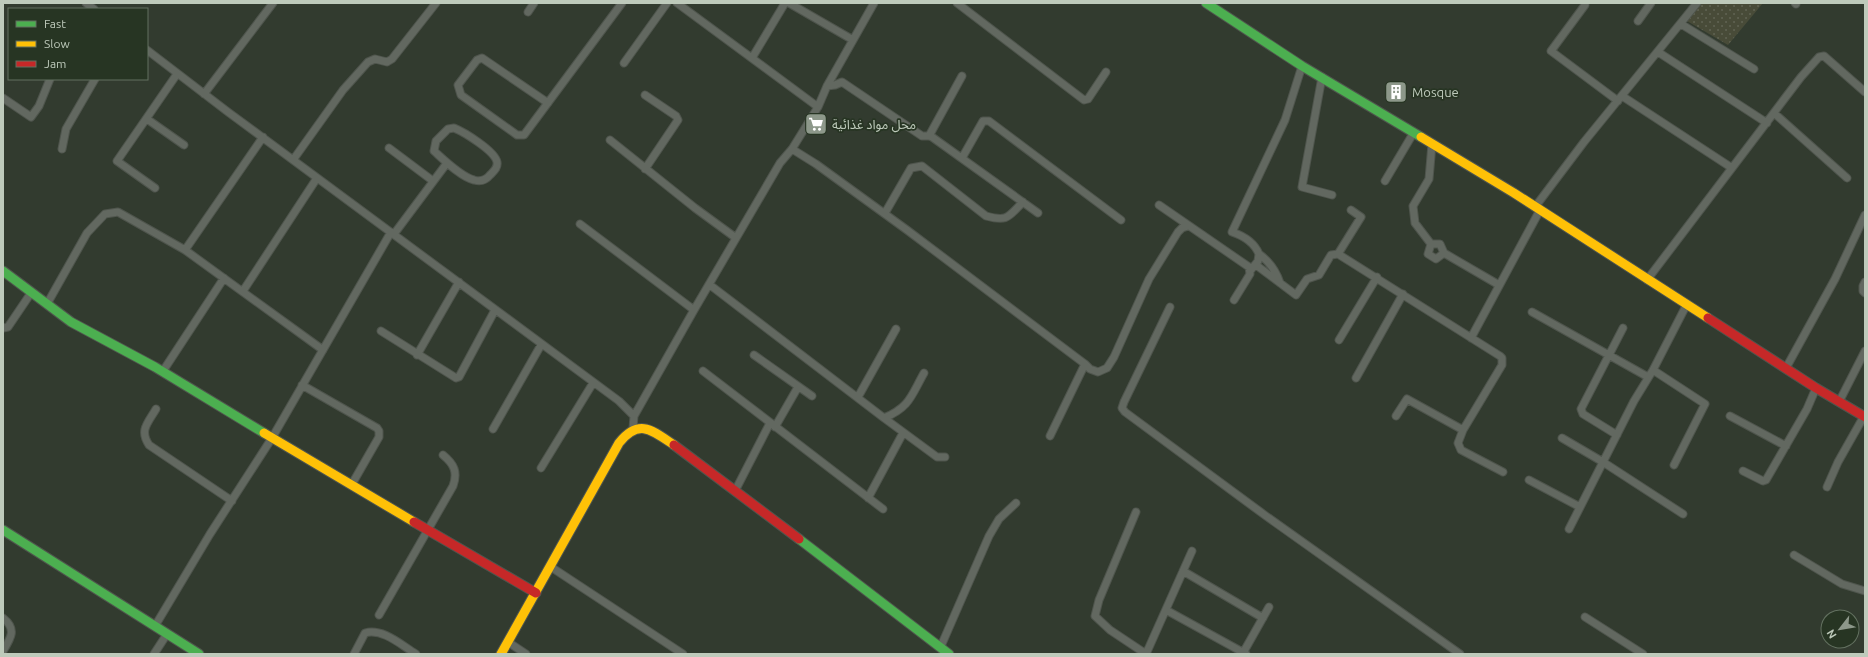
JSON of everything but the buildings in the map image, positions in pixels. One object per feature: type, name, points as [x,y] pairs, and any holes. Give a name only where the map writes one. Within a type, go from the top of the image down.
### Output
[{"type":"street","points":[[204,94],[273,3]]},
{"type":"street","points":[[293,160],[343,90],[368,62],[375,59],[387,62],[392,59],[436,3]]},
{"type":"street","points":[[528,12],[534,3]]},
{"type":"street","points":[[548,103],[482,58],[477,60],[458,85],[461,95],[517,136],[526,133],[622,3]]},
{"type":"street","points":[[624,63],[667,3]]},
{"type":"street","points":[[677,3],[818,107]]},
{"type":"street","points":[[752,58],[785,3]]},
{"type":"street","points":[[789,3],[853,40]]},
{"type":"street","points":[[633,428],[634,416],[694,310],[780,163],[792,149],[818,107],[827,86],[874,3]]},
{"type":"street","points":[[957,3],[1084,100],[1088,99],[1106,72]]},
{"type":"street","points":[[1206,3],[1302,66],[1538,208],[1816,388],[1865,416],[1838,462],[1827,487]]},
{"type":"street","points":[[1638,21],[1651,3]]},
{"type":"street","points":[[1471,338],[1538,208],[1572,157],[1697,3]]},
{"type":"street","points":[[1585,5],[1551,51],[1620,98],[1732,168]]},
{"type":"street","points":[[1681,24],[1754,69]]},
{"type":"street","points":[[148,51],[177,74],[459,282],[541,345],[628,408],[634,416]]},
{"type":"street","points":[[1658,52],[1767,123]]},
{"type":"street","points":[[1647,280],[1801,77],[1817,59],[1824,56],[1865,92]]},
{"type":"street","points":[[1280,284],[1277,271],[1267,259],[1260,254],[1252,243],[1242,235],[1232,232],[1285,120],[1302,66]]},
{"type":"street","points":[[155,188],[117,162],[177,74]]},
{"type":"street","points":[[929,136],[962,76]]},
{"type":"street","points":[[1322,77],[1302,187],[1332,195]]},
{"type":"street","points":[[3,98],[31,117],[39,106],[50,80]]},
{"type":"street","points":[[62,149],[66,130],[94,80]]},
{"type":"street","points":[[827,86],[835,86],[842,82],[922,136],[929,136],[962,158],[1038,213]]},
{"type":"street","points":[[645,169],[678,120],[676,116],[646,95]]},
{"type":"street","points":[[1774,113],[1847,178]]},
{"type":"street","points":[[147,119],[184,145]]},
{"type":"street","points":[[962,158],[983,121],[989,121],[1120,220]]},
{"type":"street","points":[[454,128],[462,131],[494,155],[497,162],[496,168],[487,179],[481,181],[473,180],[447,163],[434,151],[434,147],[436,141],[448,129],[454,128]]},
{"type":"street","points":[[1386,181],[1414,132]]},
{"type":"street","points":[[185,250],[263,137]]},
{"type":"street","points":[[610,140],[645,169],[736,238]]},
{"type":"street","points":[[1432,144],[1430,179],[1413,206],[1415,223],[1430,244],[1428,254],[1436,259],[1444,253]]},
{"type":"street","points":[[389,148],[433,182]]},
{"type":"street","points":[[792,149],[816,164],[997,296],[1090,369],[1098,372],[1107,368],[1114,357],[1149,279],[1178,232],[1182,228],[1188,226]]},
{"type":"street","points":[[155,626],[272,438],[392,233],[447,163]]},
{"type":"street","points":[[885,214],[911,168],[922,166],[986,216],[999,220],[1008,218],[1023,202]]},
{"type":"street","points":[[243,291],[317,178]]},
{"type":"street","points":[[1158,205],[1188,226],[1193,227],[1249,267],[1280,284],[1296,296],[1307,279],[1319,275],[1331,255],[1338,254],[1500,356],[1502,362],[1463,430],[1458,443],[1461,450],[1503,472]]},
{"type":"street","points":[[1338,254],[1361,217],[1351,210]]},
{"type":"street","points":[[47,304],[87,233],[105,214],[118,212],[185,250],[323,350]]},
{"type":"street","points":[[1786,368],[1835,279],[1865,215]]},
{"type":"street","points":[[580,224],[694,310]]},
{"type":"street","points":[[1430,244],[1440,244],[1444,253],[1499,285]]},
{"type":"street","points":[[1234,300],[1260,254]]},
{"type":"street","points":[[3,271],[70,322],[163,371],[272,438],[430,529],[536,593]]},
{"type":"street","points":[[1339,340],[1376,277]]},
{"type":"street","points":[[163,371],[224,278]]},
{"type":"street","points":[[417,355],[459,282]]},
{"type":"street","points":[[1865,282],[1863,291],[1865,293]]},
{"type":"street","points":[[710,285],[858,397],[902,433],[937,457],[944,457]]},
{"type":"street","points":[[3,328],[8,327],[31,293]]},
{"type":"street","points":[[1356,378],[1402,294]]},
{"type":"street","points":[[1568,529],[1634,401],[1653,370],[1687,304]]},
{"type":"street","points":[[1170,307],[1124,402],[1122,408],[1125,412],[1266,516],[1460,654]]},
{"type":"street","points":[[381,331],[417,355],[456,378],[459,377],[495,310]]},
{"type":"street","points":[[1532,312],[1648,377]]},
{"type":"street","points":[[1617,435],[1582,411],[1608,354],[1623,328]]},
{"type":"street","points":[[858,397],[896,329]]},
{"type":"street","points":[[493,429],[541,345]]},
{"type":"street","points":[[1839,402],[1865,351]]},
{"type":"street","points":[[754,355],[812,396]]},
{"type":"street","points":[[1050,436],[1085,364]]},
{"type":"street","points":[[1653,370],[1705,404],[1674,465]]},
{"type":"street","points":[[702,371],[883,509]]},
{"type":"street","points":[[884,418],[898,412],[905,406],[924,374]]},
{"type":"street","points":[[542,468],[593,383]]},
{"type":"street","points":[[302,385],[377,428],[379,431],[379,437],[352,484]]},
{"type":"street","points":[[735,491],[772,425],[798,387]]},
{"type":"street","points":[[1744,470],[1765,481],[1807,409],[1816,388]]},
{"type":"street","points":[[1396,416],[1407,399],[1463,430]]},
{"type":"street","points":[[156,409],[143,431],[144,438],[149,445],[232,501]]},
{"type":"street","points":[[1730,416],[1786,446]]},
{"type":"street","points":[[501,654],[619,443],[625,434],[633,428],[649,429],[678,447],[949,654]]},
{"type":"street","points":[[868,498],[902,433]]},
{"type":"street","points":[[1562,438],[1603,462],[1683,514]]},
{"type":"street","points":[[379,615],[446,501],[456,478],[453,464],[443,455]]},
{"type":"street","points":[[1529,480],[1580,507]]},
{"type":"street","points":[[940,646],[989,536],[999,519],[1016,503]]},
{"type":"street","points":[[1136,512],[1099,600],[1095,616],[1110,630],[1146,654],[1192,551]]},
{"type":"street","points":[[3,530],[199,654]]},
{"type":"street","points":[[1794,555],[1842,584],[1865,591]]},
{"type":"street","points":[[550,567],[683,654]]},
{"type":"street","points":[[1183,571],[1263,618]]},
{"type":"street","points":[[1166,610],[1244,653],[1269,607]]},
{"type":"street","points":[[1585,617],[1643,654]]},
{"type":"street","points":[[3,618],[11,627],[12,636],[3,651]]},
{"type":"street","points":[[354,654],[365,633],[373,631],[383,634],[416,654]]},
{"type":"street","points":[[154,654],[167,634]]},
{"type":"street","points":[[508,642],[526,654]]},
{"type":"green space","points":[[1699,3],[1763,3],[1728,45],[1687,21]]},
{"type":"traffic: fast","points":[[1206,3],[1302,66],[1421,137]]},
{"type":"traffic: fast","points":[[3,271],[71,322],[155,367],[264,433]]},
{"type":"traffic: fast","points":[[3,530],[199,654]]},
{"type":"traffic: fast","points":[[799,539],[949,654]]},
{"type":"traffic: slow","points":[[1421,137],[1514,193],[1708,318]]},
{"type":"traffic: slow","points":[[501,654],[619,443],[626,435],[633,431],[646,429],[652,431],[674,445]]},
{"type":"traffic: slow","points":[[264,433],[414,522]]},
{"type":"traffic: jam","points":[[1708,318],[1816,388],[1865,417]]},
{"type":"traffic: jam","points":[[674,445],[799,539]]},
{"type":"traffic: jam","points":[[414,522],[536,593]]},
{"type":"place","name":"Mosque","points":[[1396,92]]},
{"type":"place","name":"محل مواد غذائية","points":[[816,124]]}]
